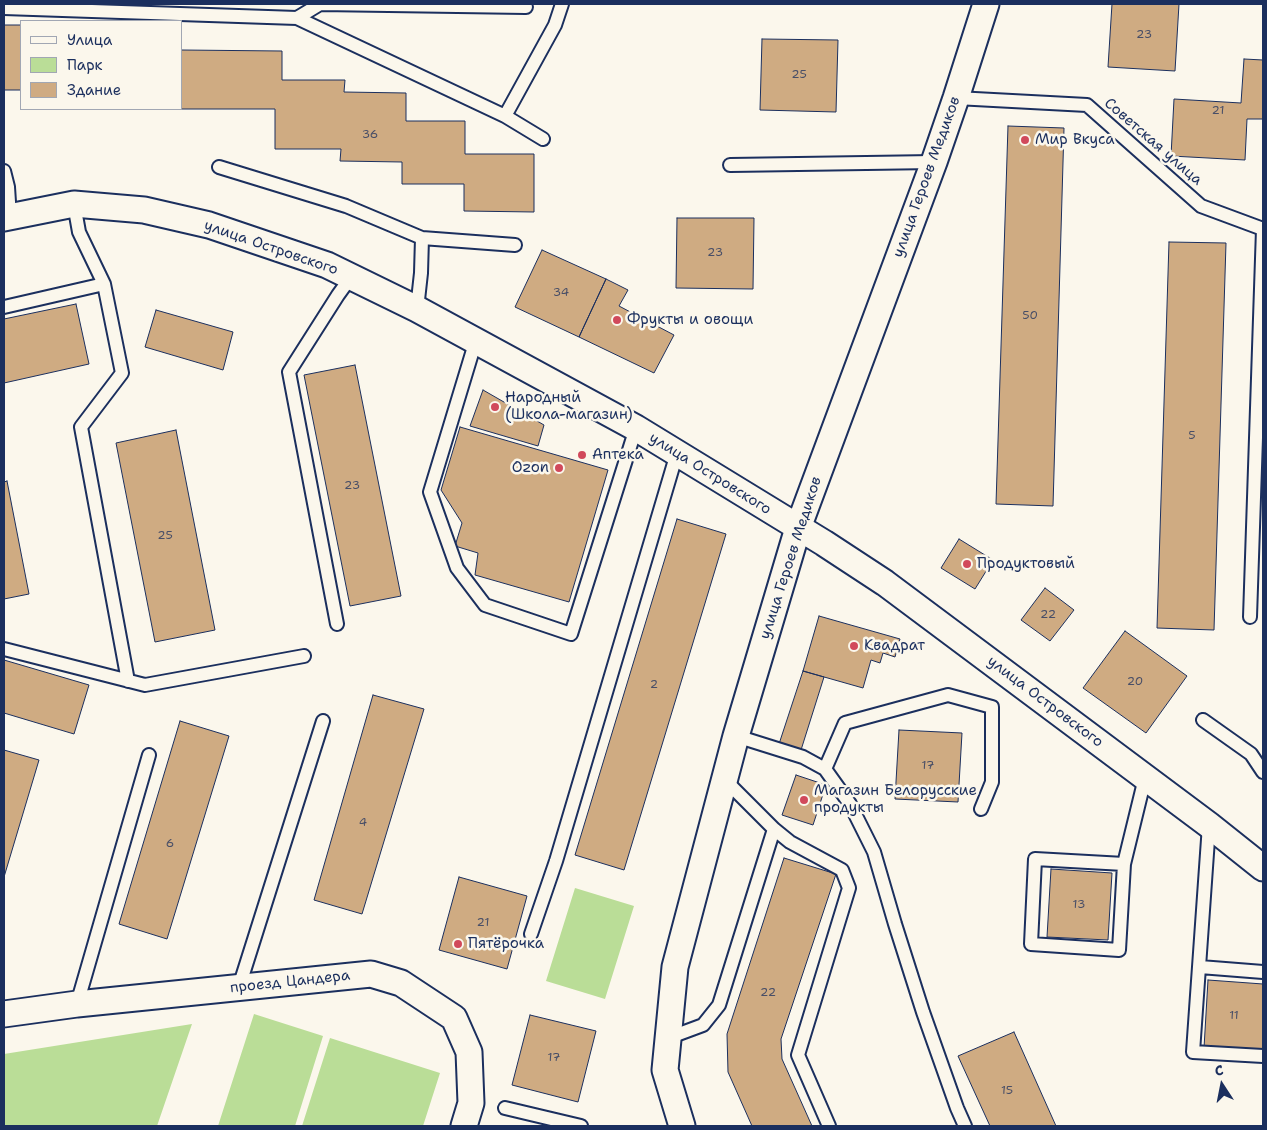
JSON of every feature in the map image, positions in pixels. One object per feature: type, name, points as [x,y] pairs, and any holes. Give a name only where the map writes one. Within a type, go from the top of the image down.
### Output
[{"type":"street","name":"улица Героев Медиков","points":[[682,1126],[665,1070],[675,968],[736,736],[798,528],[934,162],[986,4]]},
{"type":"street","name":"улица Островского","points":[[7,217],[74,204],[144,210],[209,226],[327,265],[417,309],[636,428],[893,588],[1209,825],[1263,868]]},
{"type":"street","name":"проезд Цандера","points":[[4,1014],[77,1004],[371,974],[401,983],[454,1018],[469,1052],[471,1103],[464,1126]]},
{"type":"lane","points":[[297,18],[320,4],[526,7]]},
{"type":"lane","points":[[505,116],[555,25],[562,4]]},
{"type":"lane","points":[[4,8],[297,18],[505,116],[543,139]]},
{"type":"lane","name":"Советская улица","points":[[956,98],[1087,105],[1201,206],[1263,229]]},
{"type":"lane","points":[[730,165],[934,162]]},
{"type":"lane","points":[[219,167],[346,206],[422,238],[516,246]]},
{"type":"lane","points":[[4,172],[8,188],[7,217]]},
{"type":"lane","points":[[74,204],[79,232],[104,284],[122,373],[81,427],[128,681]]},
{"type":"lane","points":[[1250,617],[1263,229]]},
{"type":"lane","points":[[417,309],[422,238]]},
{"type":"lane","points":[[336,624],[288,372],[338,295],[352,277]]},
{"type":"lane","points":[[4,307],[104,284]]},
{"type":"lane","points":[[476,340],[430,492],[457,568],[485,605],[571,634],[636,428]]},
{"type":"lane","points":[[531,934],[556,861],[677,453]]},
{"type":"lane","points":[[4,649],[145,685],[304,656]]},
{"type":"lane","points":[[825,769],[845,723],[948,695],[992,707],[992,782],[981,809]]},
{"type":"lane","points":[[1203,720],[1251,754],[1263,772]]},
{"type":"lane","points":[[239,987],[323,721]]},
{"type":"lane","points":[[736,736],[803,757],[825,769],[850,804],[874,852],[923,1012],[965,1126]]},
{"type":"lane","points":[[77,1004],[149,755]]},
{"type":"lane","points":[[1124,864],[1035,859],[1031,944],[1119,950],[1124,864],[1145,778]]},
{"type":"lane","points":[[725,780],[774,829],[790,842],[842,870],[849,888],[798,1054],[829,1126]]},
{"type":"lane","points":[[1209,825],[1193,1052],[1263,1056]]},
{"type":"lane","points":[[668,1038],[703,1025],[718,1005],[774,829]]},
{"type":"lane","points":[[1200,968],[1263,972]]},
{"type":"lane","points":[[505,1108],[581,1126]]},
{"type":"green space","points":[[575,888],[634,906],[605,999],[546,981]]},
{"type":"green space","points":[[254,1014],[323,1036],[295,1126],[218,1126]]},
{"type":"green space","points":[[192,1024],[157,1126],[4,1126],[4,1054]]},
{"type":"green space","points":[[330,1038],[440,1073],[423,1126],[302,1126]]},
{"type":"building","points":[[1112,4],[1179,4],[1175,71],[1108,67]]},
{"type":"building","points":[[4,25],[20,25],[20,90],[4,90]]},
{"type":"building","points":[[762,39],[838,40],[836,112],[760,110]]},
{"type":"building","points":[[182,50],[282,51],[282,80],[345,80],[344,92],[406,93],[406,121],[465,121],[465,154],[534,154],[534,212],[464,211],[464,184],[402,184],[402,162],[340,161],[341,149],[275,149],[275,109],[182,109]]},
{"type":"building","points":[[1244,59],[1263,60],[1263,119],[1247,119],[1245,160],[1171,156],[1174,99],[1241,103]]},
{"type":"building","points":[[1008,126],[1064,128],[1053,506],[996,504]]},
{"type":"building","points":[[677,218],[754,218],[753,289],[676,288]]},
{"type":"building","points":[[1169,242],[1226,243],[1214,630],[1157,628]]},
{"type":"building","points":[[542,250],[606,279],[579,337],[515,307]]},
{"type":"building","name":"Фрукты и овощи","points":[[606,279],[628,290],[619,306],[674,335],[654,373],[579,337]]},
{"type":"building","points":[[76,304],[89,364],[4,383],[4,319]]},
{"type":"building","points":[[156,310],[233,332],[223,370],[145,347]]},
{"type":"building","points":[[355,365],[401,596],[350,606],[304,375]]},
{"type":"building","name":"Народный (Школа-магазин)","points":[[483,390],[544,425],[538,446],[470,426]]},
{"type":"building","points":[[460,427],[608,470],[569,602],[475,575],[478,553],[455,546],[462,523],[441,490]]},
{"type":"building","points":[[176,430],[215,630],[155,642],[116,443]]},
{"type":"building","points":[[7,481],[29,594],[4,599],[4,482]]},
{"type":"building","points":[[677,519],[726,534],[624,870],[575,855]]},
{"type":"building","name":"Продуктовый","points":[[959,539],[993,560],[975,589],[941,568]]},
{"type":"building","points":[[1045,588],[1074,610],[1050,641],[1021,620]]},
{"type":"building","name":"Квадрат","points":[[819,616],[900,639],[895,657],[883,653],[880,663],[871,660],[863,688],[803,671]]},
{"type":"building","points":[[1125,631],[1187,676],[1146,733],[1083,688]]},
{"type":"building","points":[[4,660],[89,685],[74,734],[4,713]]},
{"type":"building","points":[[803,671],[824,677],[801,750],[779,744]]},
{"type":"building","points":[[373,695],[424,709],[362,914],[314,900]]},
{"type":"building","points":[[180,721],[229,736],[167,939],[119,924]]},
{"type":"building","points":[[899,730],[962,733],[958,802],[895,799]]},
{"type":"building","points":[[4,750],[39,760],[4,877]]},
{"type":"building","name":"Магазин Белорусские продукты","points":[[796,775],[826,785],[813,825],[782,815]]},
{"type":"building","points":[[784,858],[836,874],[781,1039],[782,1059],[812,1126],[752,1126],[728,1072],[727,1034]]},
{"type":"building","points":[[1051,869],[1112,873],[1108,940],[1047,937]]},
{"type":"building","points":[[459,877],[527,896],[507,969],[439,950]]},
{"type":"building","points":[[1208,980],[1263,984],[1263,1052],[1204,1048]]},
{"type":"building","points":[[530,1015],[596,1031],[578,1102],[512,1085]]},
{"type":"building","points":[[1014,1032],[1056,1126],[990,1126],[958,1056]]},
{"type":"place","name":"Мир Вкуса","points":[[1025,140]]},
{"type":"place","name":"Фрукты и овощи","points":[[617,320]]},
{"type":"place","name":"Народный (Школа-магазин)","points":[[495,407]]},
{"type":"place","name":"Аптека","points":[[582,455]]},
{"type":"place","name":"Ozon","points":[[559,468]]},
{"type":"place","name":"Продуктовый","points":[[967,564]]},
{"type":"place","name":"Квадрат","points":[[854,646]]},
{"type":"place","name":"Магазин Белорусские продукты","points":[[804,800]]},
{"type":"place","name":"Пятёрочка","points":[[458,944]]}]
